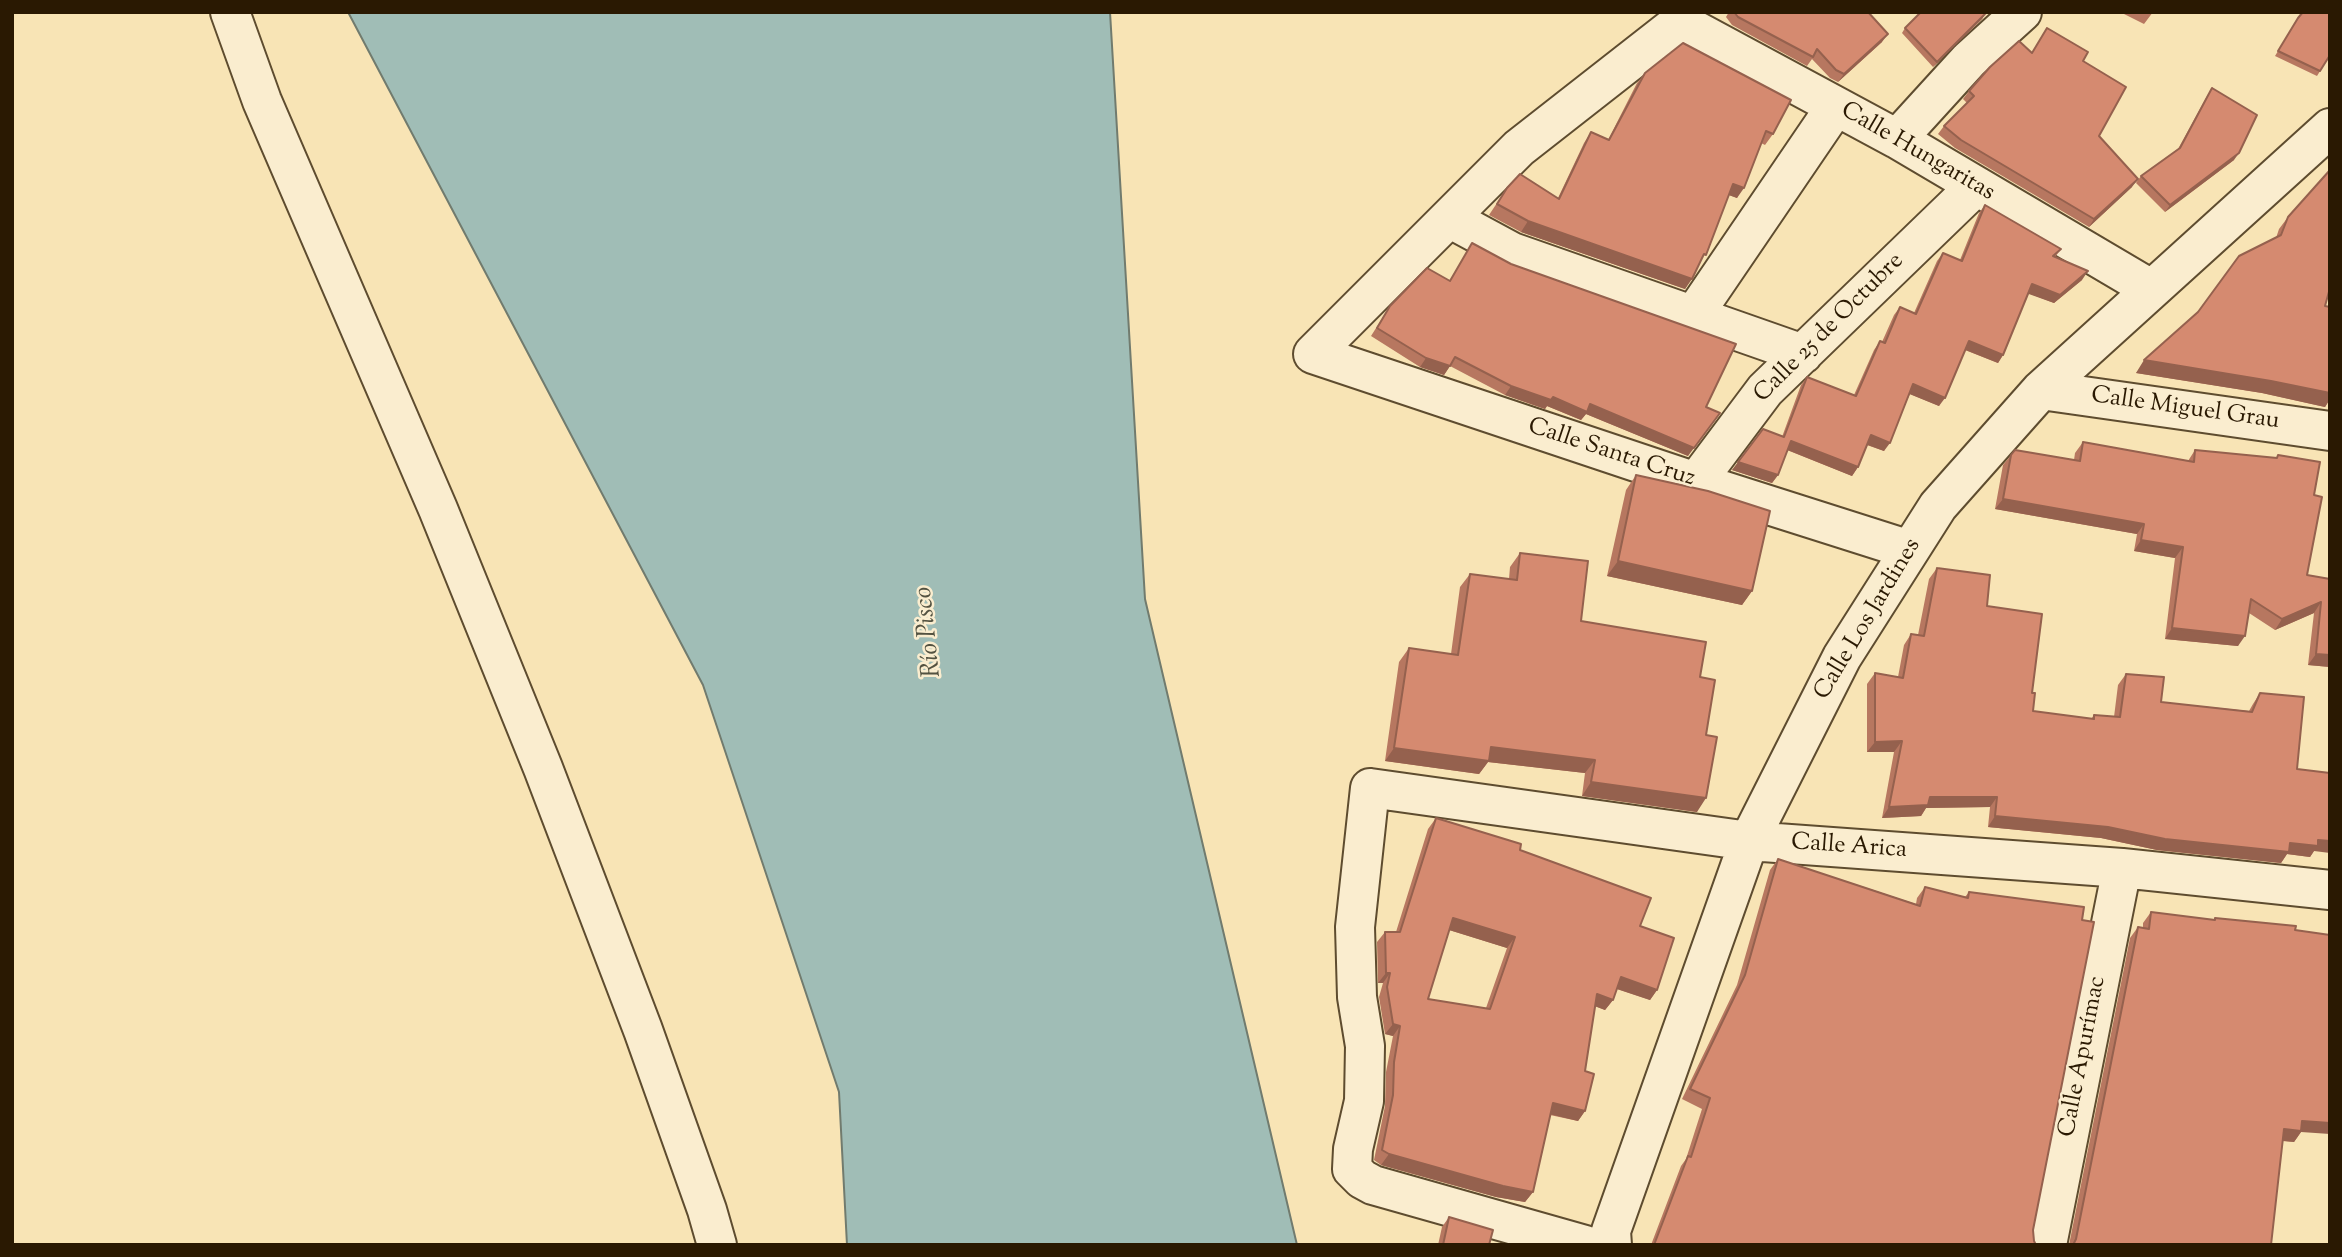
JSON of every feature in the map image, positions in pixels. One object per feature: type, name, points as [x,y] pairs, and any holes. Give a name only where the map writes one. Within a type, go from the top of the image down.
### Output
[{"type":"street","points":[[230,12],[262,101],[438,509],[543,768],[643,1030],[707,1210],[716,1245]]},
{"type":"street","points":[[1897,139],[1969,60],[2022,12]]},
{"type":"street","points":[[1683,17],[1519,148],[1449,218],[1512,252],[1802,354]]},
{"type":"street","name":"Calle Hungaritas","points":[[1683,17],[2151,289]]},
{"type":"street","points":[[1693,316],[1836,106]]},
{"type":"street","name":"Calle Los Jardines","points":[[1612,1245],[1611,1231],[1749,841],[1842,657],[1937,506],[2041,390],[2330,128]]},
{"type":"street","name":"Calle 25 de Octubre","points":[[1696,482],[1765,390],[1976,186]]},
{"type":"street","name":"Calle Santa Cruz","points":[[1449,218],[1313,354],[1696,482],[1910,550]]},
{"type":"street","name":"Calle Miguel Grau","points":[[2041,390],[2330,431]]},
{"type":"street","name":"Calle Arica","points":[[1585,1245],[1373,1185],[1352,1169],[1353,1149],[1364,1101],[1365,1046],[1357,998],[1355,927],[1370,788],[1749,841],[2122,868],[2330,890]]},
{"type":"street","name":"Calle Apurímac","points":[[2047,1245],[2122,868]]},
{"type":"water","name":"Río Pisco","points":[[348,12],[1110,12],[1145,599],[1297,1245],[847,1245],[839,1092],[703,685]]},
{"type":"building","points":[[1734,12],[1868,12],[1888,34],[1844,74],[1836,70],[1817,49],[1813,57],[1738,17]]},
{"type":"building","points":[[1921,12],[1985,14],[1937,62],[1905,28]]},
{"type":"building","points":[[2303,12],[2330,12],[2330,55],[2320,71],[2278,51]]},
{"type":"building","points":[[2047,28],[2088,52],[2083,61],[2126,87],[2099,136],[2138,179],[2094,219],[1961,140],[1944,126],[1974,96],[1969,91],[1990,67],[2019,41],[2032,53]]},
{"type":"building","points":[[1683,43],[1791,100],[1773,134],[1766,131],[1744,188],[1733,184],[1706,255],[1704,254],[1692,279],[1528,221],[1497,204],[1520,174],[1559,199],[1591,132],[1609,140],[1645,73]]},
{"type":"building","points":[[2212,88],[2257,115],[2239,153],[2170,205],[2141,176],[2180,148]]},
{"type":"building","points":[[2330,170],[2330,288],[2325,306],[2330,307],[2330,393],[2144,360],[2198,312],[2239,256],[2281,235],[2288,217]]},
{"type":"building","points":[[1985,205],[2061,249],[2053,256],[2088,271],[2060,295],[2032,284],[2003,355],[1969,341],[1945,398],[1913,384],[1890,443],[1871,435],[1858,467],[1791,441],[1778,475],[1738,462],[1763,429],[1784,437],[1807,377],[1856,396],[1880,341],[1885,343],[1900,307],[1916,314],[1943,253],[1962,261]]},
{"type":"building","points":[[1472,243],[1511,264],[1736,344],[1706,407],[1720,413],[1694,448],[1590,404],[1587,412],[1553,397],[1551,400],[1511,386],[1455,357],[1450,366],[1426,358],[1377,328],[1390,306],[1427,268],[1450,281]]},
{"type":"building","points":[[2083,442],[2194,462],[2195,450],[2277,458],[2278,455],[2320,462],[2314,495],[2322,497],[2307,575],[2330,579],[2330,655],[2316,654],[2321,602],[2282,619],[2251,599],[2245,636],[2172,628],[2183,547],[2141,540],[2144,524],[2003,499],[2011,455],[2015,450],[2080,461]]},
{"type":"building","points":[[1636,475],[1708,491],[1770,511],[1752,591],[1618,561]]},
{"type":"building","points":[[1520,553],[1588,561],[1581,621],[1706,642],[1700,677],[1715,680],[1706,735],[1717,737],[1706,798],[1591,782],[1595,760],[1491,747],[1489,761],[1394,748],[1409,648],[1458,655],[1470,574],[1517,580]]},
{"type":"building","points":[[1937,568],[1990,575],[1987,606],[2042,614],[2032,693],[2035,693],[2033,711],[2094,719],[2094,715],[2120,717],[2126,674],[2164,677],[2161,702],[2252,712],[2260,693],[2304,697],[2297,769],[2330,773],[2330,841],[2318,840],[2318,846],[2290,843],[2289,852],[2165,839],[2108,827],[1995,816],[1997,797],[1930,797],[1928,805],[1889,807],[1902,741],[1875,742],[1875,673],[1903,678],[1911,634],[1924,636]]},
{"type":"building","points":[[1436,818],[1521,844],[1520,850],[1651,898],[1640,926],[1674,938],[1657,990],[1621,977],[1613,1000],[1597,994],[1585,1071],[1594,1074],[1585,1111],[1553,1103],[1533,1192],[1503,1186],[1382,1150],[1393,1095],[1394,1062],[1400,1026],[1393,1024],[1387,987],[1390,973],[1386,973],[1385,932],[1400,932]],"holes":[[[1453,918],[1515,937],[1490,1009],[1428,999]]]},
{"type":"building","points":[[1778,859],[1920,906],[1925,887],[1968,898],[1969,892],[2084,907],[2082,920],[2094,922],[2033,1230],[2036,1245],[1654,1245],[1688,1156],[1691,1157],[1710,1098],[1690,1089],[1745,975]]},
{"type":"building","points":[[2151,912],[2296,926],[2295,930],[2330,935],[2330,1123],[2302,1121],[2301,1131],[2284,1129],[2271,1245],[2073,1245],[2138,927],[2149,929]]},
{"type":"building","points":[[1449,1217],[1493,1230],[1489,1245],[1443,1245]]}]
